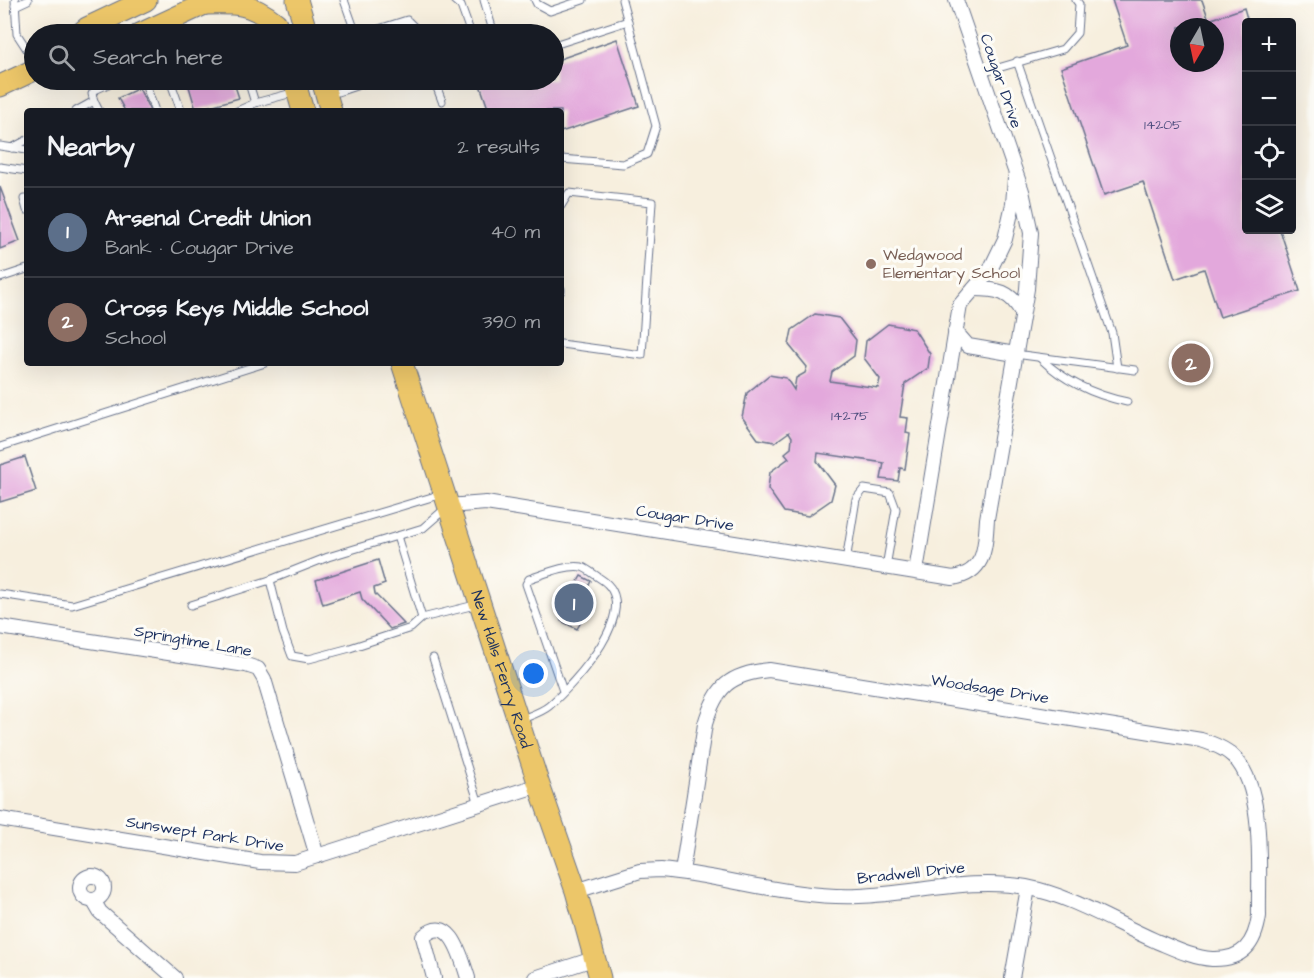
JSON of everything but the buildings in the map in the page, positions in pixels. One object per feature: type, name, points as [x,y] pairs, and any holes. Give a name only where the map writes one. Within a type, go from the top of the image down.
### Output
[{"type":"main road","points":[[95,24],[146,0]]},
{"type":"main road","points":[[269,0],[276,24]]},
{"type":"main road","points":[[297,0],[304,24]]},
{"type":"main road","points":[[171,24],[208,2],[248,5],[261,11],[273,24]]},
{"type":"main road","points":[[0,86],[24,75]]},
{"type":"main road","name":"New Halls Ferry Road","points":[[403,366],[539,785],[576,891],[596,968]]},
{"type":"street","name":"Cougar Drive","points":[[446,500],[486,503],[953,578],[965,576],[974,570],[983,554],[1030,269],[1031,233],[1028,213],[956,0]]},
{"type":"street","name":"Cougar Drive","points":[[916,572],[960,305],[990,270],[1005,239],[1013,204],[1015,173]]},
{"type":"street","points":[[974,289],[988,289],[1009,295],[1016,301],[1022,314]]},
{"type":"street","points":[[955,331],[968,346],[1015,354]]},
{"type":"street","name":"Springtime Lane","points":[[0,627],[169,652],[258,669],[264,679],[317,856]]},
{"type":"street","name":"Woodsage Drive","points":[[682,872],[705,724],[710,706],[721,688],[736,677],[754,671],[785,672],[1201,740],[1220,747],[1233,756],[1243,768],[1254,796],[1257,817],[1259,916],[1257,930],[1251,943],[1239,954]]},
{"type":"street","name":"Sunswept Park Drive","points":[[0,819],[260,862],[295,864],[539,785]]},
{"type":"street","name":"Bradwell Drive","points":[[576,891],[640,871],[661,870],[829,895],[860,896],[983,883],[1028,888],[1056,895],[1182,952],[1211,959],[1239,954]]},
{"type":"street","points":[[1012,978],[1028,888]]},
{"type":"street","points":[[93,900],[100,912],[175,978]]},
{"type":"street","points":[[434,978],[423,937],[429,932],[438,931],[446,932],[454,938],[468,978]]},
{"type":"street","points":[[535,978],[596,968]]},
{"type":"lane","points":[[24,45],[17,34],[15,3],[28,0]]},
{"type":"lane","points":[[344,0],[352,24]]},
{"type":"lane","points":[[456,2],[468,0]]},
{"type":"lane","points":[[484,0],[491,24]]},
{"type":"lane","points":[[535,0],[537,4],[550,11],[583,0]]},
{"type":"lane","points":[[564,159],[623,164],[647,154],[657,126],[622,0]]},
{"type":"lane","points":[[981,73],[1063,49],[1077,33],[1079,4],[1076,0]]},
{"type":"lane","points":[[456,2],[461,6],[467,24]]},
{"type":"lane","points":[[394,24],[407,20],[411,24]]},
{"type":"lane","points":[[564,42],[628,21]]},
{"type":"lane","points":[[1017,62],[1112,333],[1117,368]]},
{"type":"lane","points":[[95,90],[92,94],[98,108]]},
{"type":"lane","points":[[148,90],[154,108]]},
{"type":"lane","points":[[174,90],[180,108]]},
{"type":"lane","points":[[251,90],[255,103]]},
{"type":"lane","points":[[327,95],[342,90]]},
{"type":"lane","points":[[438,90],[442,101]]},
{"type":"lane","points":[[244,108],[255,103],[298,94]]},
{"type":"lane","points":[[81,108],[94,101]]},
{"type":"lane","points":[[12,148],[24,142]]},
{"type":"lane","points":[[0,146],[24,150]]},
{"type":"lane","points":[[0,167],[24,171]]},
{"type":"lane","points":[[564,201],[569,193],[652,202],[642,355],[564,344]]},
{"type":"lane","points":[[0,278],[24,270]]},
{"type":"lane","points":[[1015,354],[1135,370]]},
{"type":"lane","points":[[1040,358],[1055,373],[1085,390],[1127,402]]},
{"type":"lane","points":[[0,447],[256,366]]},
{"type":"lane","points":[[846,561],[856,499],[864,489],[890,493],[896,509],[886,567]]},
{"type":"lane","points":[[191,605],[270,580],[328,557],[423,528],[446,500]]},
{"type":"lane","points":[[0,594],[72,605],[446,500]]},
{"type":"lane","points":[[397,537],[422,618]]},
{"type":"lane","points":[[518,721],[547,708],[588,664],[604,640],[615,616],[617,602],[611,585],[582,567],[562,568],[529,579],[526,584],[562,691]]},
{"type":"lane","points":[[270,580],[283,632],[292,656],[309,659],[411,628],[422,618],[480,603]]},
{"type":"lane","points":[[433,658],[479,804]]},
{"type":"place","name":"Wedgwood Elementary School","points":[[871,264]]},
{"type":"place","name":"Cross Keys Middle School","points":[[1191,363]]},
{"type":"place","name":"Arsenal Credit Union","points":[[574,603]]}]
